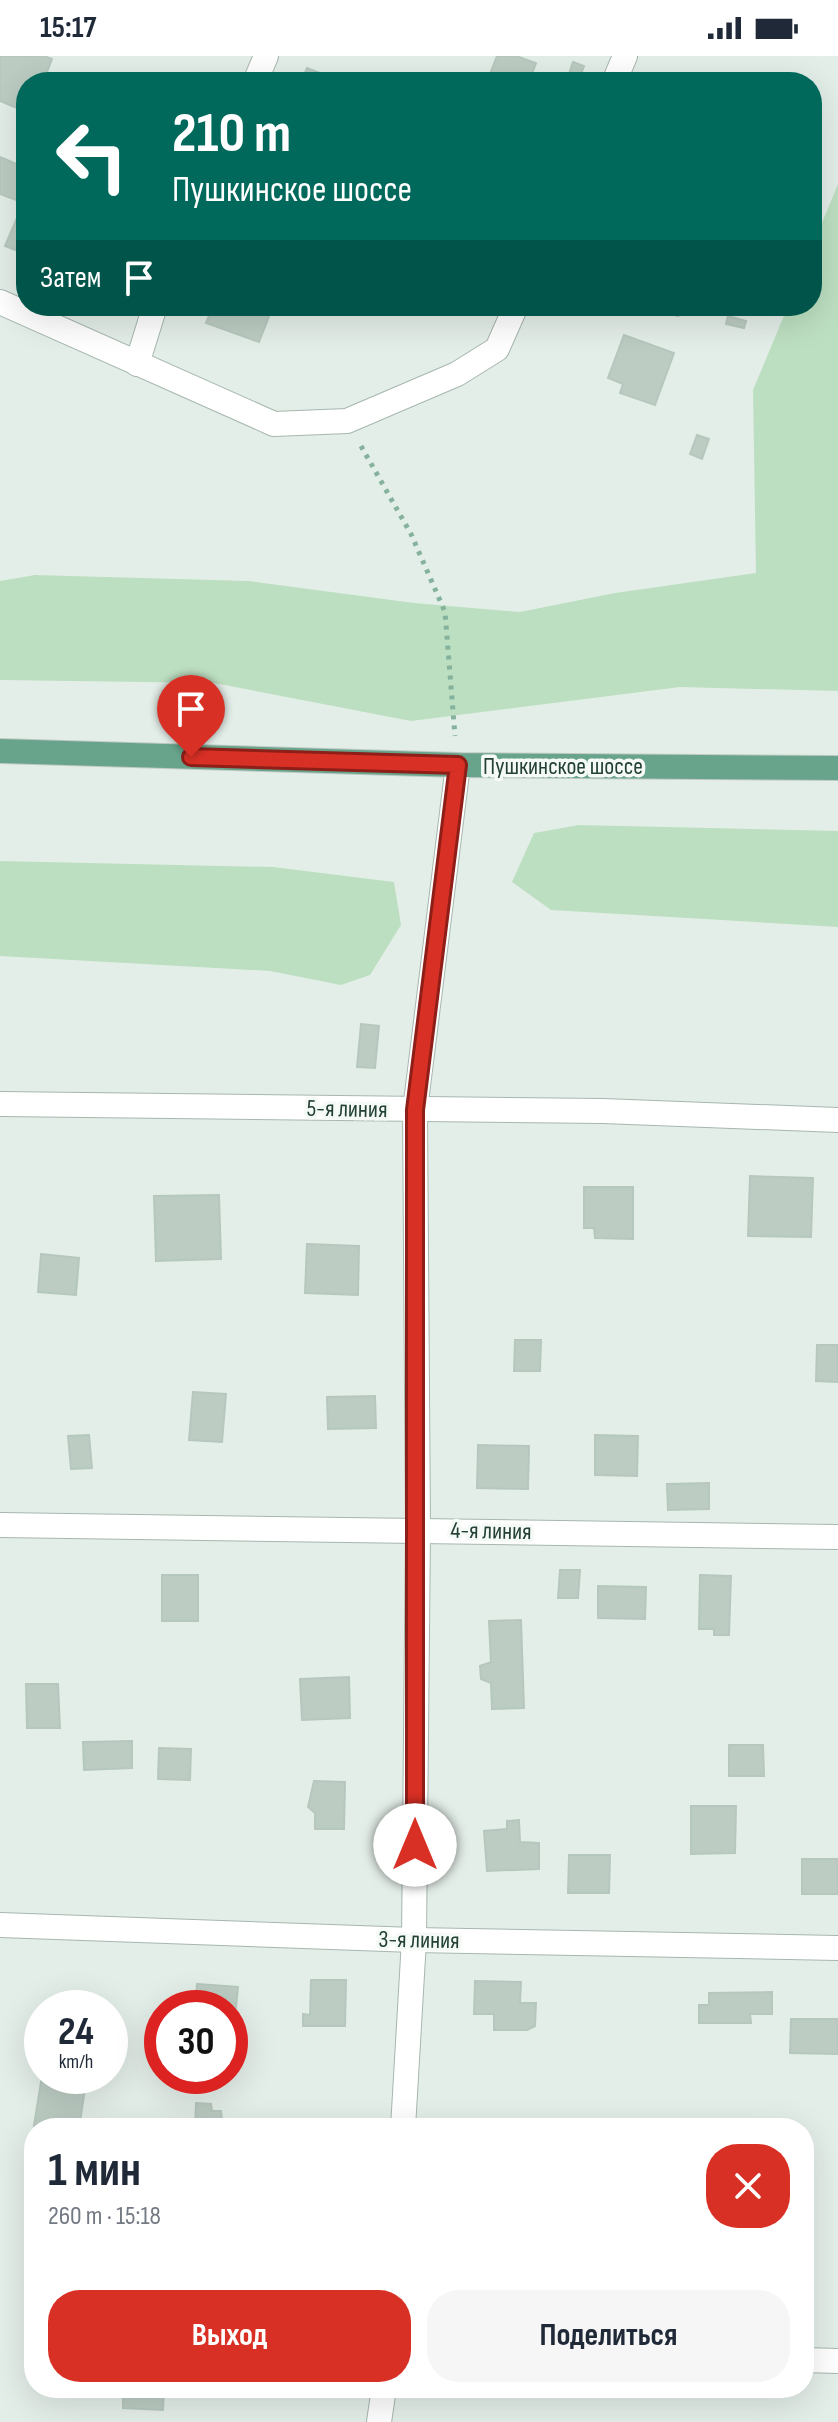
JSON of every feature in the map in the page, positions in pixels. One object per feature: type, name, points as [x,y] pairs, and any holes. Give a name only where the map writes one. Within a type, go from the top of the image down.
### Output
[{"type":"main road","name":"Пушкинское шоссе","points":[[0,751],[458,765],[838,768]]},
{"type":"street","points":[[31,316],[274,424],[347,421],[457,374],[497,349],[512,316]]},
{"type":"street","points":[[137,364],[152,316]]},
{"type":"street","points":[[404,2118],[414,1940],[418,1530],[415,1110],[458,765]]},
{"type":"street","name":"5-я линия","points":[[0,1104],[603,1111],[838,1120]]},
{"type":"street","name":"4-я линия","points":[[0,1525],[838,1537]]},
{"type":"street","name":"3-я линия","points":[[0,1925],[414,1940],[838,1948]]},
{"type":"street","points":[[814,2360],[838,2361]]},
{"type":"street","points":[[379,2422],[383,2398]]},
{"type":"path","points":[[347,421],[411,534],[445,612],[458,765]]},
{"type":"green space","points":[[838,184],[838,691],[680,687],[411,721],[214,683],[0,680],[0,581],[35,575],[249,581],[414,603],[520,612],[615,593],[756,573],[753,390],[784,316],[822,316],[822,223]]},
{"type":"green space","points":[[579,825],[838,831],[838,927],[551,910],[512,882],[534,833]]},
{"type":"green space","points":[[0,861],[273,867],[394,882],[401,925],[370,975],[341,985],[270,971],[0,956]]},
{"type":"building","points":[[0,56],[44,56],[52,59],[47,72],[16,72],[16,108],[0,101]]},
{"type":"building","points":[[497,56],[516,56],[536,63],[533,72],[491,72]]},
{"type":"building","points":[[573,62],[584,66],[582,72],[570,72]]},
{"type":"building","points":[[0,157],[16,164],[16,200],[0,194]]},
{"type":"building","points":[[16,220],[15,250],[5,246]]},
{"type":"building","points":[[209,316],[269,316],[259,342],[206,323]]},
{"type":"building","points":[[728,316],[746,321],[744,328],[726,324]]},
{"type":"building","points":[[624,335],[674,353],[655,405],[620,393],[623,384],[608,378]]},
{"type":"building","points":[[697,435],[709,439],[702,459],[690,454]]},
{"type":"building","points":[[361,1024],[379,1026],[375,1068],[357,1067]]},
{"type":"building","points":[[750,1176],[813,1178],[811,1237],[748,1236]]},
{"type":"building","points":[[584,1187],[633,1187],[633,1239],[595,1238],[594,1228],[584,1228]]},
{"type":"building","points":[[219,1195],[221,1259],[156,1261],[154,1196]]},
{"type":"building","points":[[307,1244],[359,1246],[358,1295],[305,1293]]},
{"type":"building","points":[[41,1254],[79,1258],[76,1295],[38,1292]]},
{"type":"building","points":[[515,1340],[541,1340],[540,1371],[514,1371]]},
{"type":"building","points":[[817,1345],[838,1345],[838,1382],[816,1381]]},
{"type":"building","points":[[193,1392],[226,1394],[222,1442],[189,1440]]},
{"type":"building","points":[[375,1396],[376,1428],[328,1429],[327,1397]]},
{"type":"building","points":[[89,1435],[92,1468],[71,1469],[68,1436]]},
{"type":"building","points":[[595,1435],[638,1436],[637,1476],[595,1475]]},
{"type":"building","points":[[478,1445],[529,1446],[528,1489],[477,1488]]},
{"type":"building","points":[[709,1483],[709,1509],[668,1510],[667,1484]]},
{"type":"building","points":[[560,1570],[580,1570],[578,1598],[558,1598]]},
{"type":"building","points":[[162,1575],[198,1575],[198,1621],[162,1621]]},
{"type":"building","points":[[700,1575],[731,1576],[729,1635],[714,1635],[714,1629],[699,1629]]},
{"type":"building","points":[[598,1586],[646,1587],[645,1619],[598,1618]]},
{"type":"building","points":[[521,1620],[524,1708],[492,1709],[491,1683],[481,1679],[480,1666],[491,1662],[489,1621]]},
{"type":"building","points":[[349,1677],[350,1718],[302,1720],[300,1679]]},
{"type":"building","points":[[26,1684],[58,1684],[60,1728],[27,1728]]},
{"type":"building","points":[[132,1741],[132,1768],[84,1770],[83,1742]]},
{"type":"building","points":[[729,1745],[763,1745],[764,1776],[729,1776]]},
{"type":"building","points":[[159,1748],[191,1749],[190,1780],[158,1779]]},
{"type":"building","points":[[314,1781],[345,1782],[344,1829],[315,1829],[315,1813],[308,1807]]},
{"type":"building","points":[[691,1806],[736,1806],[735,1853],[691,1854]]},
{"type":"building","points":[[519,1820],[520,1842],[539,1843],[539,1869],[487,1871],[484,1831],[507,1829],[507,1821]]},
{"type":"building","points":[[569,1855],[610,1855],[609,1893],[568,1893]]},
{"type":"building","points":[[802,1859],[838,1859],[838,1894],[802,1894]]},
{"type":"building","points":[[311,1980],[346,1980],[345,2026],[303,2026],[303,2014],[310,2015]]},
{"type":"building","points":[[475,1981],[521,1982],[520,2003],[536,2003],[535,2026],[527,2030],[494,2030],[494,2014],[474,2014]]},
{"type":"building","points":[[197,1984],[238,1987],[238,1990],[196,1990]]},
{"type":"building","points":[[772,1992],[772,2014],[750,2014],[751,2023],[699,2023],[699,2005],[709,2005],[709,1993]]},
{"type":"building","points":[[791,2019],[838,2019],[838,2054],[790,2053]]},
{"type":"building","points":[[39,2094],[84,2094],[81,2118],[35,2118]]},
{"type":"building","points":[[196,2103],[211,2104],[212,2111],[221,2111],[222,2118],[195,2118]]},
{"type":"building","points":[[123,2398],[164,2398],[163,2410],[123,2408]]},
{"type":"route","points":[[191,757],[458,765],[415,1110],[418,1530],[415,1845]]}]
